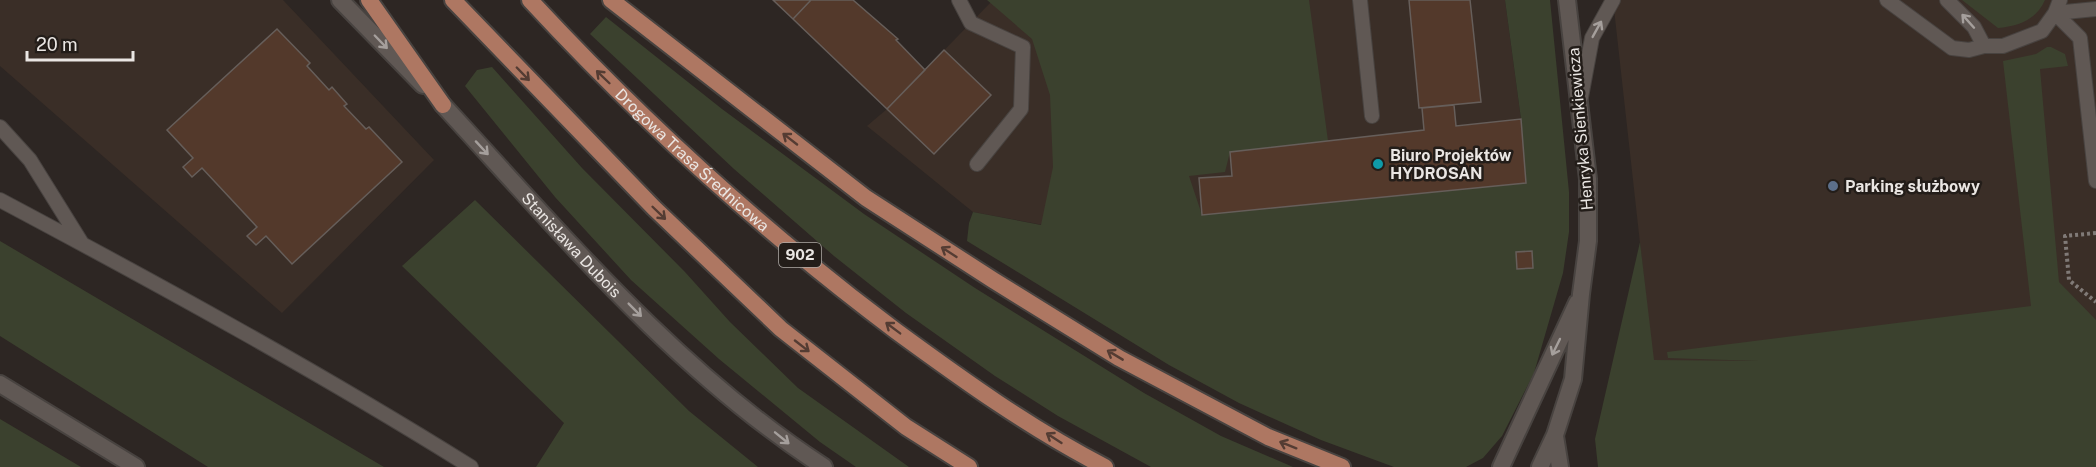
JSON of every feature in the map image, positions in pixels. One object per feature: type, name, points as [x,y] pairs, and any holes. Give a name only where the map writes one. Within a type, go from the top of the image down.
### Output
[{"type":"main road","points":[[369,0],[443,105]]},
{"type":"main road","points":[[453,0],[654,208],[781,329],[906,427],[969,467]]},
{"type":"main road","name":"Drogowa Trasa Średnicowa","points":[[530,0],[595,70],[700,171],[838,287],[954,374],[1073,450],[1105,467]]},
{"type":"main road","points":[[611,0],[866,198],[993,280],[1119,358],[1268,437],[1342,467]]},
{"type":"street","name":"Stanisława Dubois","points":[[340,0],[443,105],[648,323],[750,413],[793,447],[824,467]]},
{"type":"street","name":"Henryka Sienkiewicza","points":[[1540,467],[1555,435],[1574,379],[1588,241],[1588,179],[1567,0]]},
{"type":"street","name":"Henryka Sienkiewicza","points":[[1501,467],[1581,294]]},
{"type":"street","points":[[0,384],[136,467]]},
{"type":"street","points":[[1555,435],[1560,467]]},
{"type":"lane","points":[[959,0],[971,23],[1023,47],[1021,109],[977,164]]},
{"type":"lane","points":[[1360,0],[1372,116]]},
{"type":"lane","points":[[1580,102],[1592,39],[1613,0]]},
{"type":"lane","points":[[1887,0],[1952,48],[1969,50],[1984,46],[2003,46],[2042,31],[2058,6]]},
{"type":"lane","points":[[1947,0],[1974,27],[1984,46]]},
{"type":"lane","points":[[2058,6],[2096,9]]},
{"type":"lane","points":[[2058,6],[2080,38],[2096,181]]},
{"type":"lane","points":[[0,127],[30,160],[82,244]]},
{"type":"lane","points":[[0,200],[398,422],[471,467]]},
{"type":"path","points":[[2096,233],[2065,236],[2068,280],[2096,302]]},
{"type":"shaded area","points":[[0,0],[283,0],[434,160],[282,313],[0,66]]},
{"type":"shaded area","points":[[993,0],[1505,0],[1521,119],[1529,210],[1054,227],[973,212],[867,126],[887,109]]},
{"type":"shaded area","points":[[1613,0],[2096,0],[2096,465],[1653,360]]},
{"type":"green space","points":[[987,0],[1309,0],[1328,141],[1230,152],[1225,172],[1189,176],[1202,215],[1526,183],[1521,119],[1505,0],[1550,0],[1569,192],[1569,232],[1563,273],[1534,373],[1502,436],[1483,458],[1466,467],[1394,467],[1321,440],[1239,403],[1169,365],[967,241],[973,212],[1041,225],[1053,167],[1050,95],[1032,39]]},
{"type":"green space","points":[[1962,0],[2045,0],[2037,13],[2026,21],[1998,28]]},
{"type":"green space","points":[[606,17],[722,109],[864,214],[975,288],[1144,393],[1221,436],[1293,467],[1151,467],[1058,416],[995,376],[906,313],[834,256],[734,169],[590,34]]},
{"type":"green space","points":[[2047,47],[2065,54],[2068,66],[2040,69],[2059,282],[2096,320],[2096,467],[1598,467],[1595,439],[1640,242],[1654,360],[1758,361],[1668,358],[1667,352],[2031,306],[2003,61],[2036,54]]},
{"type":"green space","points":[[492,67],[582,168],[685,272],[730,322],[798,388],[909,467],[856,467],[820,442],[719,359],[631,280],[555,197],[465,86],[477,70]]},
{"type":"green space","points":[[475,200],[689,411],[758,467],[536,467],[564,423],[402,266]]},
{"type":"green space","points":[[0,241],[384,467],[208,467],[0,336]]},
{"type":"green space","points":[[0,419],[81,467],[0,467]]},
{"type":"building","points":[[773,0],[811,0],[793,19]]},
{"type":"building","points":[[811,0],[853,0],[898,39],[896,40],[925,70],[887,109],[793,19]]},
{"type":"building","name":"Biuro Projektów HYDROSAN","points":[[1409,0],[1470,0],[1481,102],[1419,108]]},
{"type":"building","points":[[277,29],[310,63],[307,66],[329,90],[332,87],[347,104],[344,106],[366,129],[369,127],[402,162],[292,264],[266,236],[256,245],[247,236],[257,227],[202,168],[192,177],[183,167],[193,158],[167,130]]},
{"type":"building","points":[[944,50],[991,95],[934,154],[887,109]]},
{"type":"building","name":"Biuro Projektów HYDROSAN","points":[[1454,105],[1456,126],[1521,119],[1526,183],[1202,215],[1199,178],[1232,176],[1230,152],[1424,130],[1422,108]]},
{"type":"building","points":[[1532,251],[1533,268],[1517,269],[1516,252]]},
{"type":"place","name":"Biuro Projektów HYDROSAN","points":[[1378,164]]},
{"type":"place","name":"Parking służbowy","points":[[1833,186]]}]
